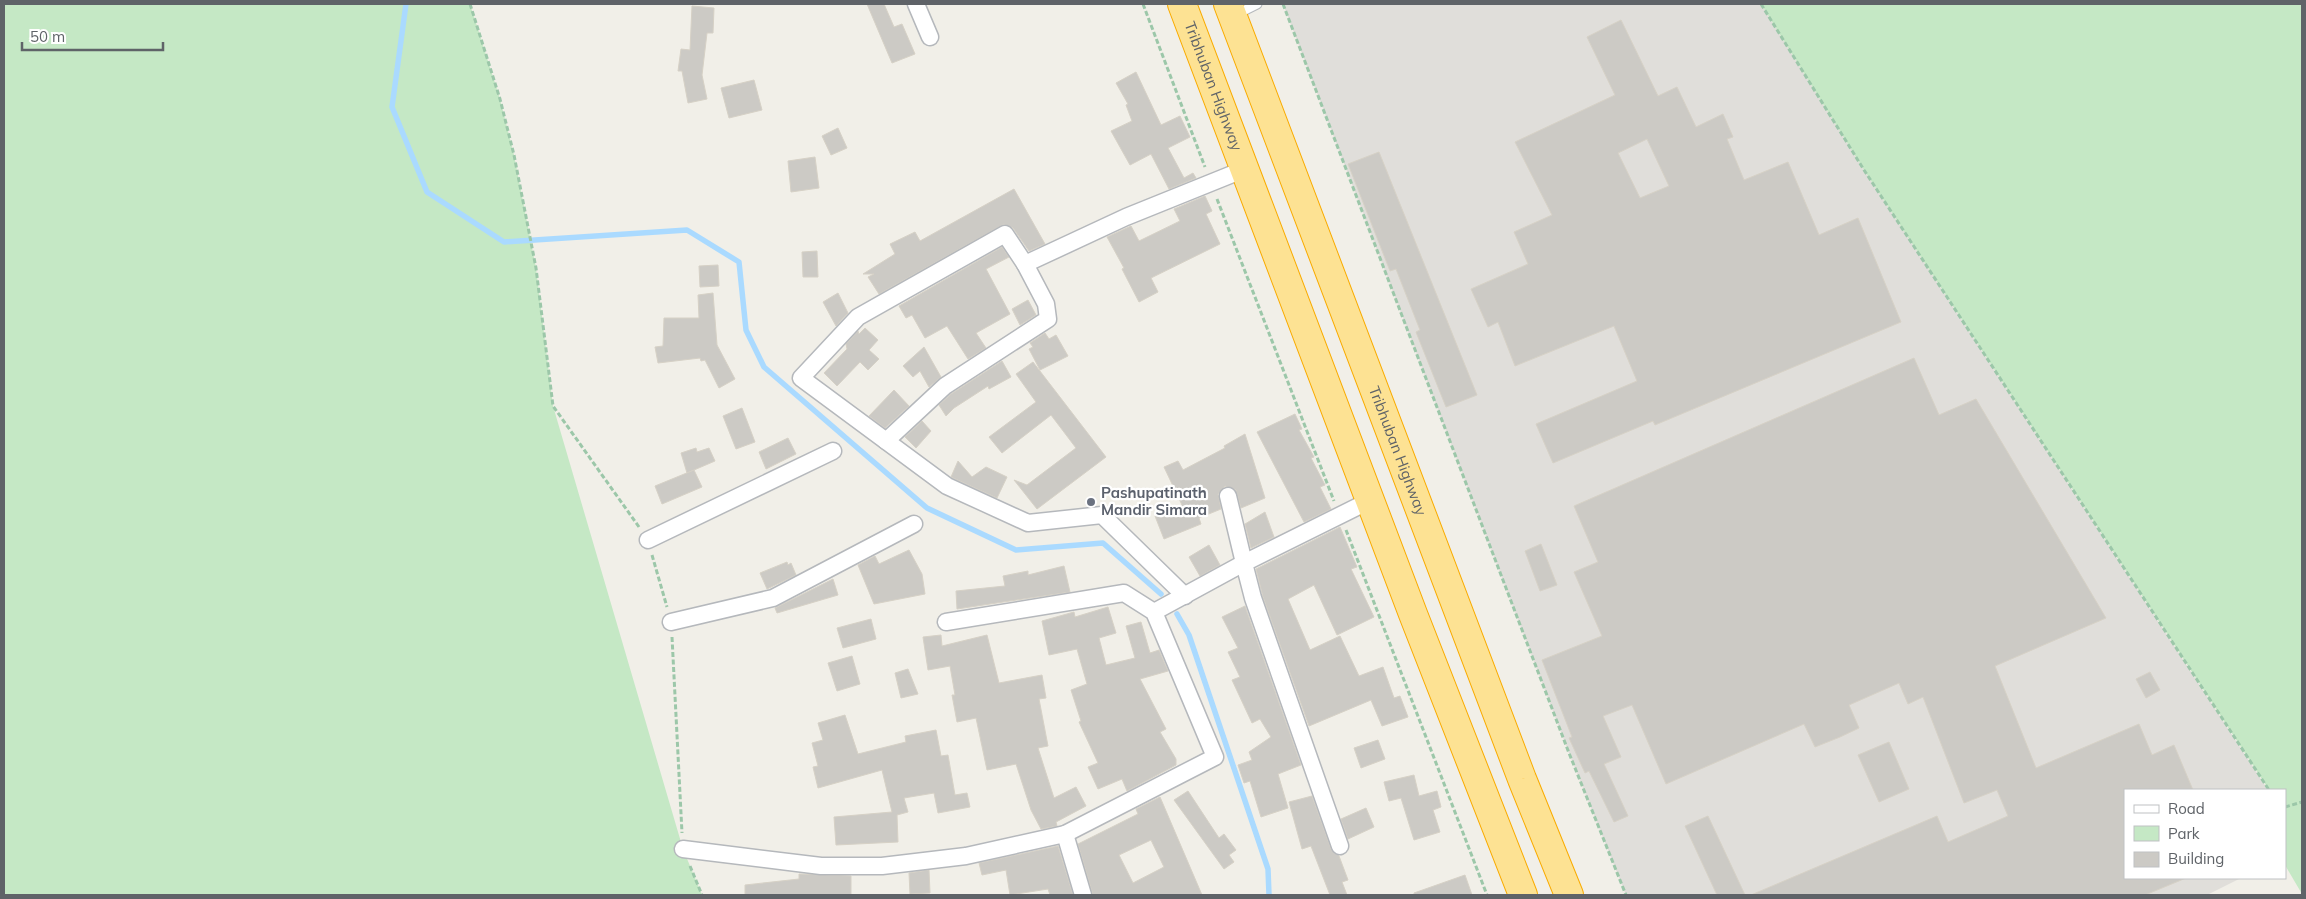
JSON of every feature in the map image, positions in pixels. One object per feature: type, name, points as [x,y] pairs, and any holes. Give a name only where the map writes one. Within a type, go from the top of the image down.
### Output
[{"type":"highway","name":"Tribhuban Highway","points":[[1182,4],[1523,895]]},
{"type":"highway","name":"Tribhuban Highway","points":[[1231,10],[1522,779],[1569,895]]},
{"type":"street","points":[[916,4],[930,37]]},
{"type":"street","points":[[1025,264],[1126,217],[1245,169]]},
{"type":"street","points":[[886,441],[946,386],[1048,319],[1046,304],[1025,264],[1005,234],[858,317],[801,378],[886,441],[948,486],[1028,524],[1102,515],[1185,596]]},
{"type":"street","points":[[648,540],[833,451]]},
{"type":"street","points":[[1228,496],[1257,607],[1340,846]]},
{"type":"street","points":[[1154,612],[1244,563],[1371,500]]},
{"type":"street","points":[[671,622],[773,598],[914,524]]},
{"type":"street","points":[[683,850],[821,866],[882,866],[966,856],[1065,834],[1216,757],[1154,612],[1124,593],[946,622]]},
{"type":"street","points":[[1065,834],[1083,895]]},
{"type":"lane","points":[[1231,10],[1257,4]]},
{"type":"path","points":[[470,4],[500,98],[528,226],[536,268],[553,406],[648,540],[671,622],[683,850],[702,895]]},
{"type":"path","points":[[1143,4],[1487,895]]},
{"type":"path","points":[[1283,4],[1562,734],[1626,895]]},
{"type":"path","points":[[1761,4],[1869,178],[2268,789]]},
{"type":"path","points":[[2286,808],[2302,802]]},
{"type":"shaded area","points":[[1283,4],[1761,4],[1864,170],[2267,789],[2124,789],[2124,879],[2239,879],[2207,895],[1626,895],[1569,753]]},
{"type":"green space","points":[[4,4],[470,4],[500,99],[514,155],[536,268],[553,406],[683,849],[702,895],[4,895]]},
{"type":"green space","points":[[1761,4],[2302,4],[2302,894],[2286,867],[2286,789],[2268,789],[1864,170]]},
{"type":"building","points":[[867,4],[884,4],[894,27],[902,24],[915,54],[892,63]]},
{"type":"building","points":[[692,6],[714,8],[713,33],[707,33],[702,75],[707,99],[688,103],[682,71],[678,71],[681,49],[690,50]]},
{"type":"building","points":[[1621,20],[1658,96],[1677,87],[1696,127],[1723,114],[1733,137],[1727,139],[1744,180],[1788,162],[1819,235],[1858,218],[1901,322],[1655,425],[1653,421],[1553,463],[1536,424],[1637,381],[1614,326],[1515,366],[1498,322],[1488,327],[1471,289],[1528,264],[1514,232],[1552,215],[1515,142],[1615,95],[1587,37]],"holes":[[[1647,139],[1669,186],[1640,198],[1618,153]]]},
{"type":"building","points":[[1136,72],[1161,125],[1180,116],[1190,137],[1168,148],[1184,178],[1193,173],[1196,178],[1169,189],[1151,154],[1130,165],[1111,131],[1132,121],[1126,105],[1128,104],[1116,83]]},
{"type":"building","points":[[754,80],[762,110],[729,118],[721,88]]},
{"type":"building","points":[[838,128],[847,148],[831,155],[822,136]]},
{"type":"building","points":[[1379,152],[1477,395],[1446,407],[1416,332],[1420,330],[1396,269],[1390,271],[1348,164]]},
{"type":"building","points":[[815,157],[819,188],[791,192],[788,161]]},
{"type":"building","points":[[1014,189],[1045,244],[1029,251],[1013,228],[1004,224],[879,294],[868,277],[874,274],[863,274],[895,254],[890,244],[915,232],[920,241]]},
{"type":"building","points":[[1205,196],[1212,211],[1206,214],[1220,244],[1151,278],[1158,292],[1139,302],[1122,269],[1124,268],[1107,237],[1131,226],[1139,241],[1180,221],[1174,209]]},
{"type":"building","points":[[1002,247],[1009,257],[986,269],[1010,314],[976,333],[986,348],[968,359],[947,326],[925,338],[912,315],[906,318],[899,306]]},
{"type":"building","points":[[817,251],[818,277],[803,277],[802,252]]},
{"type":"building","points":[[718,265],[719,286],[700,287],[699,266]]},
{"type":"building","points":[[713,293],[717,345],[735,379],[719,388],[705,360],[701,361],[700,358],[658,363],[655,347],[663,346],[664,318],[699,318],[698,295]]},
{"type":"building","points":[[838,293],[848,313],[836,326],[823,302]]},
{"type":"building","points":[[1028,300],[1036,315],[1020,325],[1012,309]]},
{"type":"building","points":[[865,328],[878,340],[869,350],[879,359],[868,370],[860,362],[837,386],[824,373],[847,349],[846,344],[858,331],[859,334]]},
{"type":"building","points":[[1045,333],[1049,339],[1056,335],[1068,356],[1040,370],[1029,349],[1033,347],[1030,343]]},
{"type":"building","points":[[924,347],[941,377],[929,387],[920,371],[913,377],[903,366]]},
{"type":"building","points":[[1914,358],[1939,415],[1976,399],[2106,618],[1995,666],[2036,768],[2139,724],[2152,755],[2174,745],[2193,789],[2124,789],[2124,879],[2184,879],[2145,895],[1751,895],[1937,816],[1948,842],[2008,816],[1997,790],[1964,803],[1923,697],[1908,704],[1899,683],[1849,705],[1859,728],[1840,737],[1815,747],[1804,724],[1666,784],[1632,705],[1603,716],[1621,757],[1604,764],[1628,816],[1614,822],[1589,771],[1585,773],[1569,738],[1572,737],[1542,660],[1602,636],[1574,572],[1598,562],[1574,506]]},
{"type":"building","points":[[1002,361],[1011,377],[989,389],[988,386],[954,408],[946,416],[939,405],[951,394]]},
{"type":"building","points":[[1033,362],[1106,457],[1037,509],[1014,480],[1027,485],[1076,448],[1051,415],[1002,453],[989,437],[1036,402],[1016,374]]},
{"type":"building","points":[[894,390],[909,406],[885,428],[869,416]]},
{"type":"building","points":[[742,408],[755,442],[736,449],[723,416]]},
{"type":"building","points":[[1295,414],[1302,429],[1299,430],[1314,457],[1311,458],[1325,485],[1320,487],[1331,509],[1304,522],[1257,432]]},
{"type":"building","points":[[922,421],[931,431],[916,448],[905,437]]},
{"type":"building","points":[[1245,434],[1265,498],[1241,508],[1236,490],[1225,486],[1218,494],[1221,509],[1199,518],[1201,524],[1164,539],[1155,516],[1182,505],[1164,467],[1178,461],[1183,470],[1225,448],[1224,446]]},
{"type":"building","points":[[788,438],[796,454],[766,469],[759,452]]},
{"type":"building","points":[[696,448],[697,452],[709,448],[715,461],[687,473],[681,453]]},
{"type":"building","points":[[958,461],[972,477],[986,467],[1007,477],[997,498],[951,477]]},
{"type":"building","points":[[694,470],[702,487],[662,504],[655,486]]},
{"type":"building","points":[[1265,512],[1274,537],[1251,548],[1245,524]]},
{"type":"building","points":[[1340,527],[1357,567],[1351,569],[1374,617],[1337,635],[1314,585],[1288,599],[1310,650],[1340,636],[1359,676],[1383,667],[1394,698],[1400,696],[1408,717],[1382,726],[1371,700],[1309,726],[1263,597],[1256,569]]},
{"type":"building","points":[[1541,544],[1557,585],[1540,591],[1525,551]]},
{"type":"building","points":[[1209,545],[1220,565],[1200,576],[1189,557]]},
{"type":"building","points":[[909,550],[922,574],[925,594],[874,604],[858,565],[875,556],[879,564]]},
{"type":"building","points":[[787,562],[788,565],[791,563],[796,575],[767,589],[760,573]]},
{"type":"building","points":[[1064,566],[1070,592],[957,609],[956,591],[1005,586],[1003,576],[1028,571],[1028,575]]},
{"type":"building","points":[[833,579],[838,595],[777,613],[775,608]]},
{"type":"building","points":[[1245,606],[1301,765],[1278,774],[1288,808],[1261,817],[1250,781],[1244,783],[1238,765],[1252,760],[1249,752],[1271,737],[1260,719],[1252,723],[1232,680],[1240,677],[1228,652],[1238,648],[1222,617]]},
{"type":"building","points":[[1108,607],[1116,633],[1099,638],[1106,665],[1135,658],[1126,626],[1141,622],[1150,653],[1159,650],[1168,671],[1140,679],[1166,729],[1160,732],[1176,759],[1176,765],[1127,791],[1122,779],[1098,789],[1088,767],[1098,763],[1079,722],[1081,721],[1071,690],[1087,684],[1077,649],[1049,655],[1042,621],[1074,612],[1075,617]]},
{"type":"building","points":[[871,619],[876,639],[843,648],[837,628]]},
{"type":"building","points":[[941,635],[942,646],[987,635],[999,683],[1042,675],[1046,698],[1039,699],[1048,746],[1038,748],[1054,798],[1076,787],[1086,806],[1056,822],[1057,826],[1041,829],[1031,810],[1016,764],[987,770],[976,718],[957,722],[952,695],[955,695],[950,666],[928,670],[923,637]]},
{"type":"building","points":[[852,656],[860,684],[837,691],[828,663]]},
{"type":"building","points":[[908,669],[918,694],[901,698],[895,673]]},
{"type":"building","points":[[2150,672],[2160,690],[2146,698],[2136,679]]},
{"type":"building","points":[[845,715],[858,754],[906,742],[905,736],[936,730],[941,756],[948,755],[955,795],[967,793],[970,807],[938,813],[934,793],[904,798],[908,812],[897,815],[898,842],[836,845],[834,817],[892,812],[882,770],[818,788],[813,767],[818,766],[812,743],[823,740],[818,723]]},
{"type":"building","points":[[1378,740],[1385,759],[1361,768],[1354,748]]},
{"type":"building","points":[[1889,742],[1909,789],[1879,802],[1858,755]]},
{"type":"building","points":[[1414,775],[1419,796],[1437,791],[1441,807],[1433,810],[1440,832],[1414,840],[1401,798],[1389,801],[1384,782]]},
{"type":"building","points":[[1188,791],[1219,838],[1224,834],[1236,850],[1229,855],[1234,862],[1224,869],[1174,800]]},
{"type":"building","points":[[1312,796],[1331,849],[1339,856],[1348,880],[1342,882],[1347,895],[1330,895],[1311,846],[1302,849],[1289,802]]},
{"type":"building","points":[[1160,797],[1202,895],[1093,895],[1078,844],[1138,814],[1136,809]],"holes":[[[1151,840],[1164,867],[1133,883],[1119,855]]]},
{"type":"building","points":[[1366,808],[1374,827],[1348,839],[1341,819]]},
{"type":"building","points":[[1708,816],[1745,895],[1717,895],[1685,826]]},
{"type":"building","points":[[1058,846],[1073,895],[1050,895],[1048,889],[1010,895],[1006,870],[982,875],[979,863]]},
{"type":"building","points":[[929,870],[930,893],[910,894],[909,873]]},
{"type":"building","points":[[799,874],[851,876],[851,895],[745,895],[745,885],[799,879]]},
{"type":"building","points":[[1465,875],[1472,895],[1414,895],[1414,893]]},
{"type":"waterway","points":[[406,4],[392,107],[427,192],[504,242],[687,230],[739,262],[746,330],[764,367],[927,508],[1016,550],[1103,543],[1161,594]]},
{"type":"waterway","points":[[1177,614],[1189,635],[1268,869],[1269,895]]},
{"type":"place","name":"Pashupatinath Mandir Simara","points":[[1091,502]]}]
